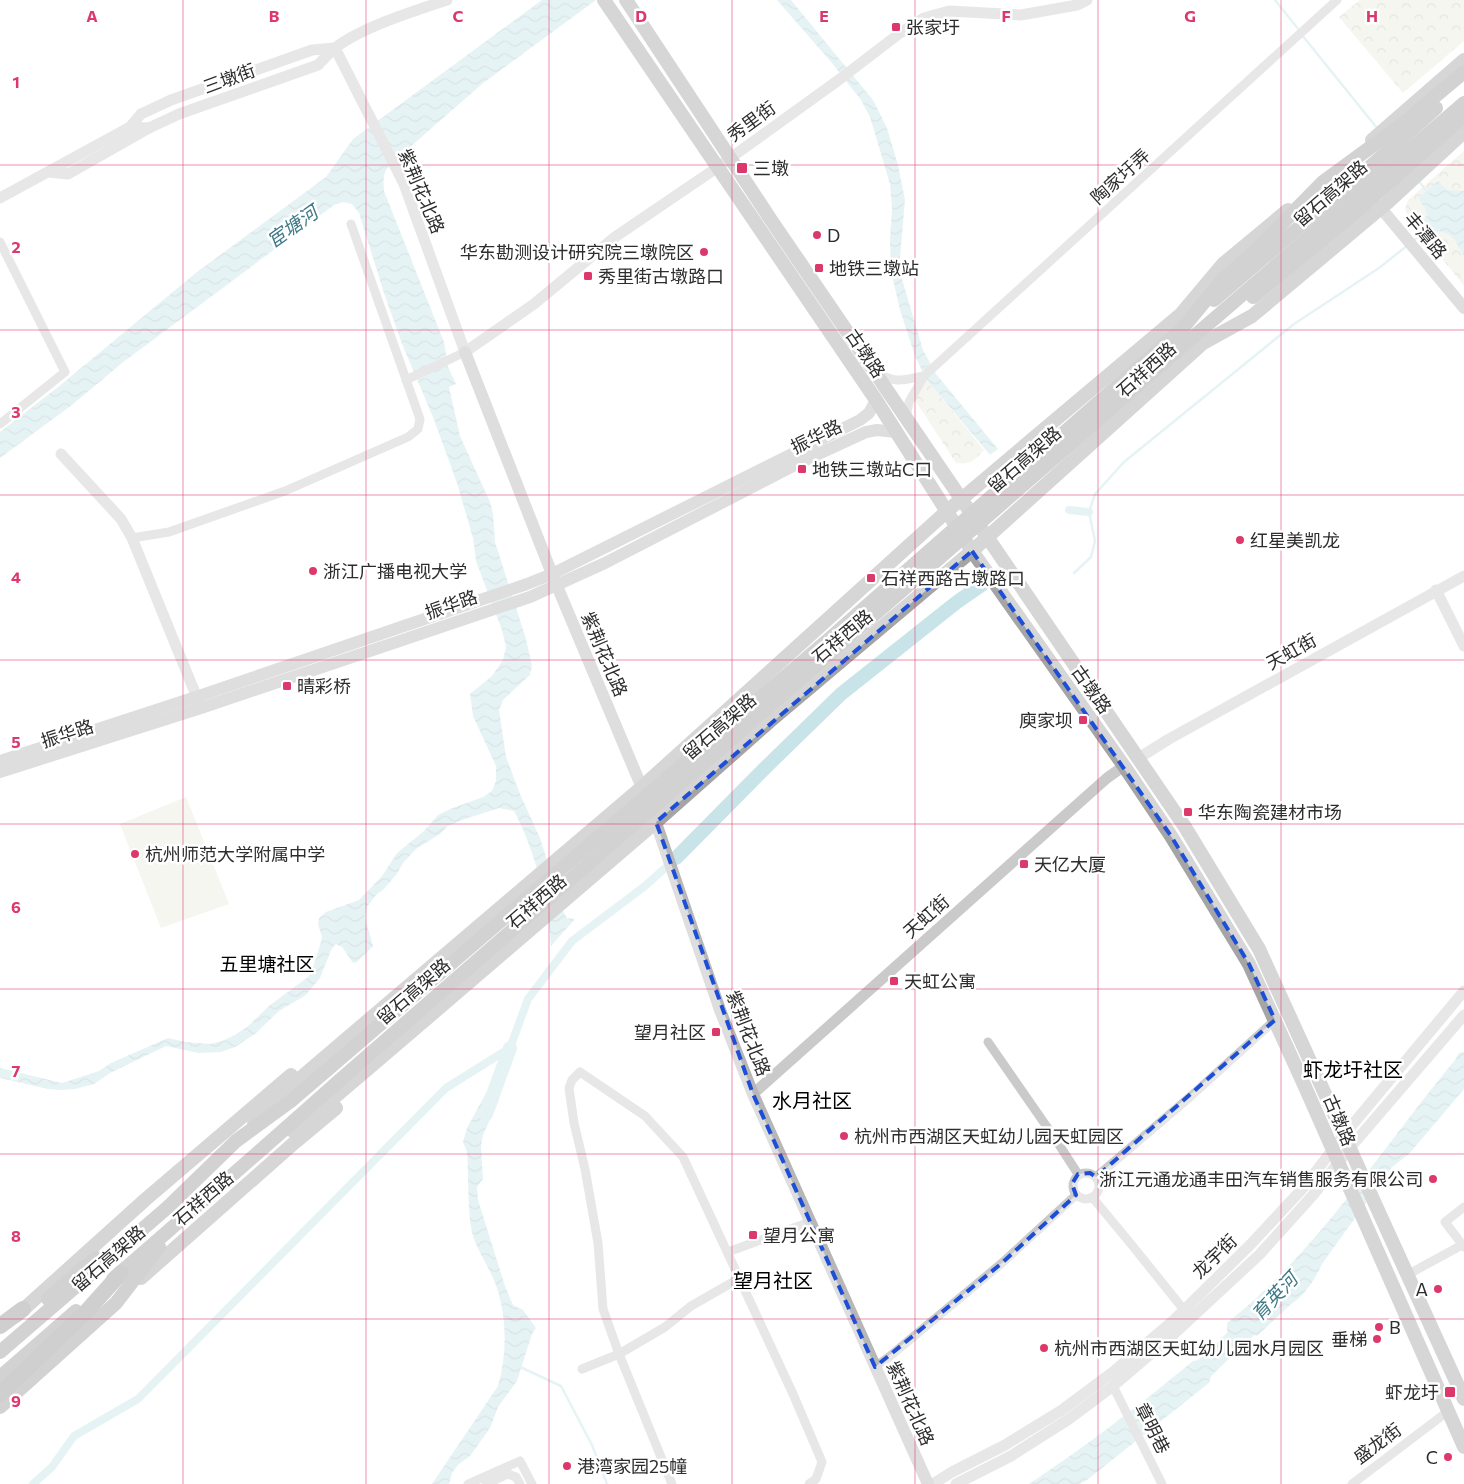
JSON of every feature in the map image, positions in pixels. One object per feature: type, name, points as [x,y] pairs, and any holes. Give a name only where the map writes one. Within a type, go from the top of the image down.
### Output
[{"type":"highway","points":[[1192,336],[1251,298],[1383,188],[1394,159],[1395,125],[1464,72]]},
{"type":"highway","name":"留石高架路","points":[[0,1377],[177,1222],[264,1149],[340,1080],[1394,159],[1464,82]]},
{"type":"highway","name":"留石高架路","points":[[1424,128],[1464,103]]},
{"type":"highway","points":[[1192,336],[1223,279],[1255,251],[1323,182],[1394,159],[1423,160],[1464,116]]},
{"type":"highway","name":"留石高架路","points":[[0,1352],[168,1207],[236,1142],[292,1100],[814,652],[1192,336]]},
{"type":"highway","points":[[0,1340],[79,1271],[168,1207]]},
{"type":"highway","points":[[116,1303],[177,1222]]},
{"type":"highway","points":[[0,1394],[86,1312],[121,1272]]},
{"type":"highway","name":"石祥西路","points":[[0,1407],[116,1303]]},
{"type":"highway","points":[[0,1326],[23,1309]]},
{"type":"main road","name":"古墩路","points":[[626,0],[730,158],[986,537],[1185,827],[1259,949],[1372,1200],[1464,1397]]},
{"type":"main road","name":"古墩路","points":[[605,1],[876,400],[972,551],[1124,766],[1189,864],[1249,964],[1362,1214],[1447,1412],[1464,1447]]},
{"type":"main road","points":[[1395,125],[1464,60]]},
{"type":"main road","points":[[1423,160],[1464,128]]},
{"type":"main road","points":[[1423,160],[1464,132]]},
{"type":"main road","name":"石祥西路","points":[[264,1149],[322,1108],[384,1056],[769,722],[972,551],[1192,336],[1252,316],[1383,205],[1394,159]]},
{"type":"main road","name":"石祥西路","points":[[236,1142],[284,1092],[642,787],[946,512],[1181,314],[1223,264],[1323,182]]},
{"type":"main road","name":"丰潭路","points":[[1383,205],[1464,295]]},
{"type":"main road","name":"丰潭路","points":[[1414,241],[1464,308]]},
{"type":"main road","name":"紫荆花北路","points":[[466,352],[555,580],[656,822],[720,1010],[753,1094],[928,1484]]},
{"type":"main road","name":"振华路","points":[[555,580],[860,420],[869,412],[876,400]]},
{"type":"main road","name":"振华路","points":[[0,772],[605,563],[799,463],[866,432],[877,430],[895,432]]},
{"type":"main road","name":"振华路","points":[[0,761],[199,703]]},
{"type":"main road","name":"石祥西路","points":[[0,1330],[274,1088],[395,996]]},
{"type":"main road","name":"石祥西路","points":[[116,1303],[150,1268],[351,1096],[367,1079],[384,1056]]},
{"type":"street","name":"三墩街","points":[[130,127],[149,128],[179,114],[318,65],[335,48],[364,32],[447,0]]},
{"type":"street","name":"秀里街","points":[[466,352],[534,304],[615,237],[718,167],[900,33],[924,18],[949,11],[1021,15],[1077,4],[1087,0]]},
{"type":"street","name":"陶家圩弄","points":[[906,418],[909,402],[924,376],[1337,0]]},
{"type":"street","name":"三墩街","points":[[0,198],[130,127],[141,114],[171,100],[312,50],[335,48]]},
{"type":"street","name":"紫荆花北路","points":[[335,48],[404,184],[466,352]]},
{"type":"street","points":[[48,172],[68,174],[149,128]]},
{"type":"street","points":[[132,538],[170,532],[284,491],[408,438],[418,429],[420,419],[351,224]]},
{"type":"street","points":[[0,242],[65,372],[0,424]]},
{"type":"street","points":[[406,380],[466,352]]},
{"type":"street","points":[[875,372],[895,381],[924,376]]},
{"type":"street","points":[[62,454],[121,519],[132,538],[199,703]]},
{"type":"street","name":"天虹街","points":[[1137,758],[1464,576]]},
{"type":"street","points":[[1436,590],[1464,646]]},
{"type":"street","name":"天虹街","points":[[753,1094],[1107,778],[1124,766]]},
{"type":"street","name":"龙宇街","points":[[933,1484],[1005,1445],[1062,1410],[1113,1372],[1184,1310],[1251,1244],[1304,1187],[1343,1136],[1464,991]]},
{"type":"street","name":"龙宇街","points":[[956,1484],[1011,1456],[1069,1419],[1113,1386],[1174,1334],[1260,1254],[1313,1195],[1349,1149],[1464,1015]]},
{"type":"street","points":[[1096,1177],[1190,1097],[1275,1020]]},
{"type":"street","points":[[988,1042],[1078,1174]]},
{"type":"street","points":[[672,1484],[619,1354],[604,1309],[598,1243],[585,1168],[574,1123],[569,1088],[572,1080],[580,1072],[645,1116],[684,1156],[794,1394],[822,1462],[816,1479],[809,1484]]},
{"type":"street","points":[[1090,1173],[1096,1177],[1099,1186],[1092,1197],[1084,1199],[1074,1192],[1072,1184],[1078,1174],[1090,1173]]},
{"type":"street","points":[[875,1367],[1002,1262],[1076,1195]]},
{"type":"street","points":[[1092,1197],[1184,1310]]},
{"type":"street","points":[[1407,1274],[1463,1246],[1445,1222],[1464,1207]]},
{"type":"street","points":[[728,1252],[810,1222]]},
{"type":"street","points":[[582,1369],[619,1354],[665,1327],[690,1306],[740,1278]]},
{"type":"street","name":"章明巷","points":[[1113,1386],[1162,1484]]},
{"type":"street","name":"盛龙街","points":[[1352,1484],[1447,1412]]},
{"type":"street","points":[[468,1484],[518,1462]]},
{"type":"street","points":[[518,1462],[526,1484]]},
{"type":"street","points":[[518,1462],[532,1484]]},
{"type":"street","points":[[486,1484],[508,1474],[516,1477],[520,1484]]},
{"type":"highlighted area","points":[[972,551],[1171,836],[1249,964],[1275,1020],[1096,1177],[1090,1173],[1078,1174],[1072,1184],[1076,1195],[1002,1263],[875,1367],[753,1094],[656,822]]},
{"type":"green space","points":[[1360,0],[1464,0],[1464,41],[1403,93],[1339,17]]},
{"type":"green space","points":[[1464,151],[1464,286],[1407,215],[1405,209],[1408,200]]},
{"type":"green space","points":[[926,379],[984,450],[972,461],[956,463],[915,400]]},
{"type":"green space","points":[[186,797],[229,904],[161,928],[120,824]]},
{"type":"water","name":"宦塘河","points":[[542,0],[596,0],[482,84],[393,162],[385,171],[384,191],[444,342],[448,367],[456,384],[449,387],[460,436],[490,502],[495,542],[526,639],[532,666],[530,675],[503,700],[499,710],[506,757],[540,838],[564,913],[567,918],[575,919],[551,946],[544,895],[528,842],[514,811],[499,808],[448,826],[440,834],[416,849],[403,863],[396,875],[367,907],[365,918],[373,946],[357,962],[353,963],[342,947],[336,944],[332,948],[320,978],[306,995],[279,1011],[255,1034],[235,1047],[221,1052],[198,1053],[166,1046],[110,1073],[94,1084],[75,1089],[48,1089],[0,1078],[0,1068],[62,1083],[99,1071],[111,1063],[168,1038],[210,1044],[237,1034],[270,1005],[308,977],[321,942],[322,936],[318,925],[319,918],[326,912],[359,900],[382,876],[397,853],[424,831],[438,815],[483,797],[492,791],[496,781],[496,766],[473,716],[470,694],[492,676],[503,660],[506,647],[502,630],[476,561],[473,538],[457,483],[433,417],[402,344],[359,213],[352,204],[343,202],[334,205],[122,363],[72,405],[0,458],[0,432],[58,387],[197,272],[326,177],[353,139]]},
{"type":"water","points":[[777,0],[791,0],[873,100],[887,128],[898,165],[905,200],[899,269],[923,350],[936,374],[998,449],[990,455],[926,379],[915,356],[900,310],[891,271],[890,239],[892,209],[890,184],[870,117],[861,100],[831,62]]},
{"type":"water","points":[[1438,181],[1447,190],[1464,191],[1464,256],[1454,239],[1448,234],[1438,231],[1425,240],[1416,227],[1424,220],[1427,214],[1418,198]]},
{"type":"water","name":"育英河","points":[[1464,1052],[1464,1089],[1409,1154],[1391,1168],[1322,1264],[1309,1287],[1300,1297],[1257,1336],[1254,1335],[1211,1376],[1209,1383],[1087,1480],[1080,1484],[1029,1484],[1112,1425],[1193,1361],[1198,1360],[1227,1333],[1227,1323],[1291,1264],[1320,1231],[1348,1198],[1459,1053]]},
{"type":"water","points":[[486,1093],[499,1100],[483,1135],[481,1146],[483,1179],[477,1187],[478,1200],[505,1286],[513,1305],[523,1310],[536,1328],[532,1334],[517,1381],[498,1407],[490,1428],[470,1456],[458,1465],[452,1473],[449,1484],[432,1484],[498,1386],[503,1362],[505,1337],[503,1312],[497,1288],[473,1236],[469,1206],[467,1152],[463,1142],[467,1128]]},
{"type":"waterway","points":[[1275,0],[1299,30]]},
{"type":"waterway","points":[[1302,35],[1377,128]]},
{"type":"waterway","points":[[1418,180],[1428,193]]},
{"type":"waterway","points":[[1414,240],[1423,233]]},
{"type":"waterway","points":[[1074,573],[1091,557],[1095,541],[1089,512],[1095,494],[1124,462],[1294,324],[1379,268],[1408,245]]},
{"type":"waterway","points":[[1069,510],[1089,512]]},
{"type":"waterway","points":[[676,858],[841,694],[957,602],[983,584]]},
{"type":"waterway","points":[[33,1484],[52,1467],[74,1436],[138,1399],[446,1088],[510,1048],[528,999],[572,941],[645,886],[665,868]]},
{"type":"waterway","points":[[486,1114],[510,1048]]},
{"type":"waterway","points":[[518,1366],[561,1386],[592,1445],[607,1484]]},
{"type":"place","name":"张家圩","points":[[896,27]]},
{"type":"place","name":"三墩","points":[[742,168]]},
{"type":"place","name":"D","points":[[817,235]]},
{"type":"place","name":"华东勘测设计研究院三墩院区","points":[[704,252]]},
{"type":"place","name":"地铁三墩站","points":[[819,268]]},
{"type":"place","name":"秀里街古墩路口","points":[[588,276]]},
{"type":"place","name":"地铁三墩站C口","points":[[802,469]]},
{"type":"place","name":"红星美凯龙","points":[[1240,540]]},
{"type":"place","name":"浙江广播电视大学","points":[[313,571]]},
{"type":"place","name":"石祥西路古墩路口","points":[[871,578]]},
{"type":"place","name":"晴彩桥","points":[[287,686]]},
{"type":"place","name":"庾家坝","points":[[1083,720]]},
{"type":"place","name":"华东陶瓷建材市场","points":[[1188,812]]},
{"type":"place","name":"杭州师范大学附属中学","points":[[135,854]]},
{"type":"place","name":"天亿大厦","points":[[1024,864]]},
{"type":"place","name":"天虹公寓","points":[[894,981]]},
{"type":"place","name":"望月社区","points":[[716,1032]]},
{"type":"place","name":"杭州市西湖区天虹幼儿园天虹园区","points":[[844,1136]]},
{"type":"place","name":"浙江元通龙通丰田汽车销售服务有限公司","points":[[1433,1179]]},
{"type":"place","name":"望月公寓","points":[[753,1235]]},
{"type":"place","name":"A","points":[[1438,1289]]},
{"type":"place","name":"B","points":[[1379,1327]]},
{"type":"place","name":"垂梯","points":[[1377,1339]]},
{"type":"place","name":"杭州市西湖区天虹幼儿园水月园区","points":[[1044,1348]]},
{"type":"place","name":"虾龙圩","points":[[1450,1392]]},
{"type":"place","name":"C","points":[[1448,1457]]},
{"type":"place","name":"港湾家园25幢","points":[[567,1466]]},
{"type":"district","name":"五里塘社区","points":[[267,963]]},
{"type":"district","name":"虾龙圩社区","points":[[1353,1069]]},
{"type":"district","name":"水月社区","points":[[812,1100]]},
{"type":"district","name":"望月社区","points":[[773,1280]]}]
